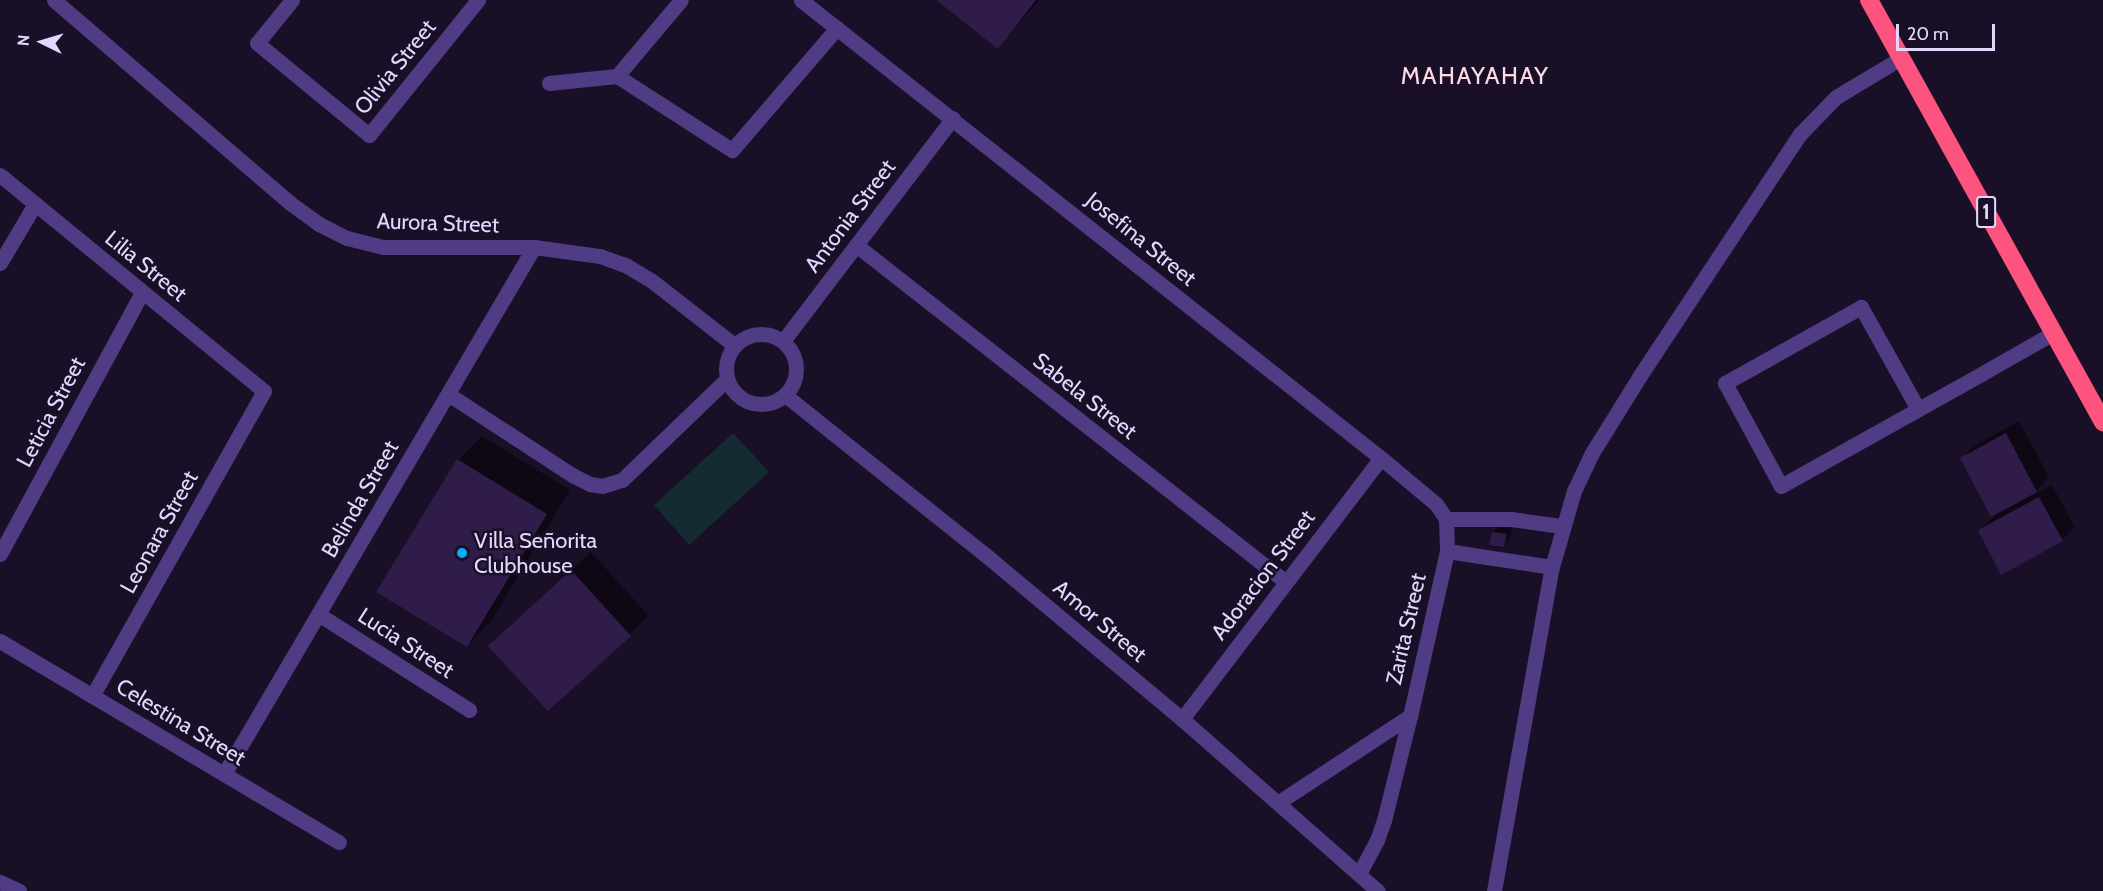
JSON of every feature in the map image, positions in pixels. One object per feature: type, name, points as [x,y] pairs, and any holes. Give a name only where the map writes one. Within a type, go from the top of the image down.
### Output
[{"type":"highway","name":"1","points":[[1869,0],[2103,423]]},
{"type":"street","name":"Aurora Street","points":[[54,0],[290,203],[319,224],[347,238],[382,247],[534,247],[600,256],[627,266],[652,281],[735,345]]},
{"type":"street","name":"Olivia Street","points":[[292,0],[257,43],[369,135],[478,0]]},
{"type":"street","points":[[617,76],[681,0]]},
{"type":"street","name":"Josefina Street","points":[[801,0],[1381,458],[1436,504],[1446,519]]},
{"type":"street","points":[[549,83],[617,76],[732,150],[837,28]]},
{"type":"street","points":[[1494,891],[1561,526],[1592,453],[1641,374],[1800,134],[1836,97],[1901,58]]},
{"type":"street","name":"Antonia Street","points":[[783,341],[953,118]]},
{"type":"street","name":"Lilia Street","points":[[0,175],[264,391]]},
{"type":"street","points":[[0,264],[35,204]]},
{"type":"street","name":"Sabela Street","points":[[856,245],[1286,582]]},
{"type":"street","name":"Belinda Street","points":[[224,774],[534,247]]},
{"type":"street","name":"Leticia Street","points":[[0,554],[142,292]]},
{"type":"street","points":[[1918,409],[1861,307],[1725,383],[1781,486],[1918,409],[2053,333]]},
{"type":"street","points":[[763,333],[783,341],[795,357],[796,367],[795,378],[785,395],[764,404],[752,403],[733,390],[727,379],[727,361],[735,345],[743,338],[763,333]]},
{"type":"street","points":[[448,394],[574,476],[590,484],[602,486],[622,480],[727,379]]},
{"type":"street","name":"Leonara Street","points":[[92,696],[264,391]]},
{"type":"street","name":"Amor Street","points":[[785,395],[988,557],[1182,719],[1378,891]]},
{"type":"street","name":"Adoracion Street","points":[[1182,719],[1381,458]]},
{"type":"street","points":[[1446,519],[1511,519],[1561,526]]},
{"type":"street","name":"Zarita Street","points":[[1359,874],[1377,840],[1384,820],[1410,716],[1447,551],[1446,519]]},
{"type":"street","points":[[1447,551],[1552,567]]},
{"type":"street","name":"Lucia Street","points":[[318,614],[469,710]]},
{"type":"street","name":"Celestina Street","points":[[0,641],[339,842]]},
{"type":"street","name":"Zarita Street","points":[[1279,802],[1410,716]]},
{"type":"street","points":[[0,882],[19,891]]},
{"type":"green space","points":[[733,433],[769,472],[689,545],[654,505]]},
{"type":"building","points":[[936,0],[1036,0],[998,49]]},
{"type":"building","points":[[2006,433],[2037,492],[1991,517],[1960,458]]},
{"type":"building","name":"Villa Señorita Clubhouse","points":[[457,459],[547,514],[467,647],[376,592]]},
{"type":"building","points":[[2039,497],[2063,541],[2001,575],[1978,530]]},
{"type":"building","points":[[1492,532],[1507,534],[1504,547],[1489,545]]},
{"type":"building","points":[[571,570],[631,636],[548,711],[488,646]]},
{"type":"place","name":"Villa Señorita Clubhouse","points":[[462,553]]},
{"type":"district","name":"MAHAYAHAY","points":[[1475,76]]}]
